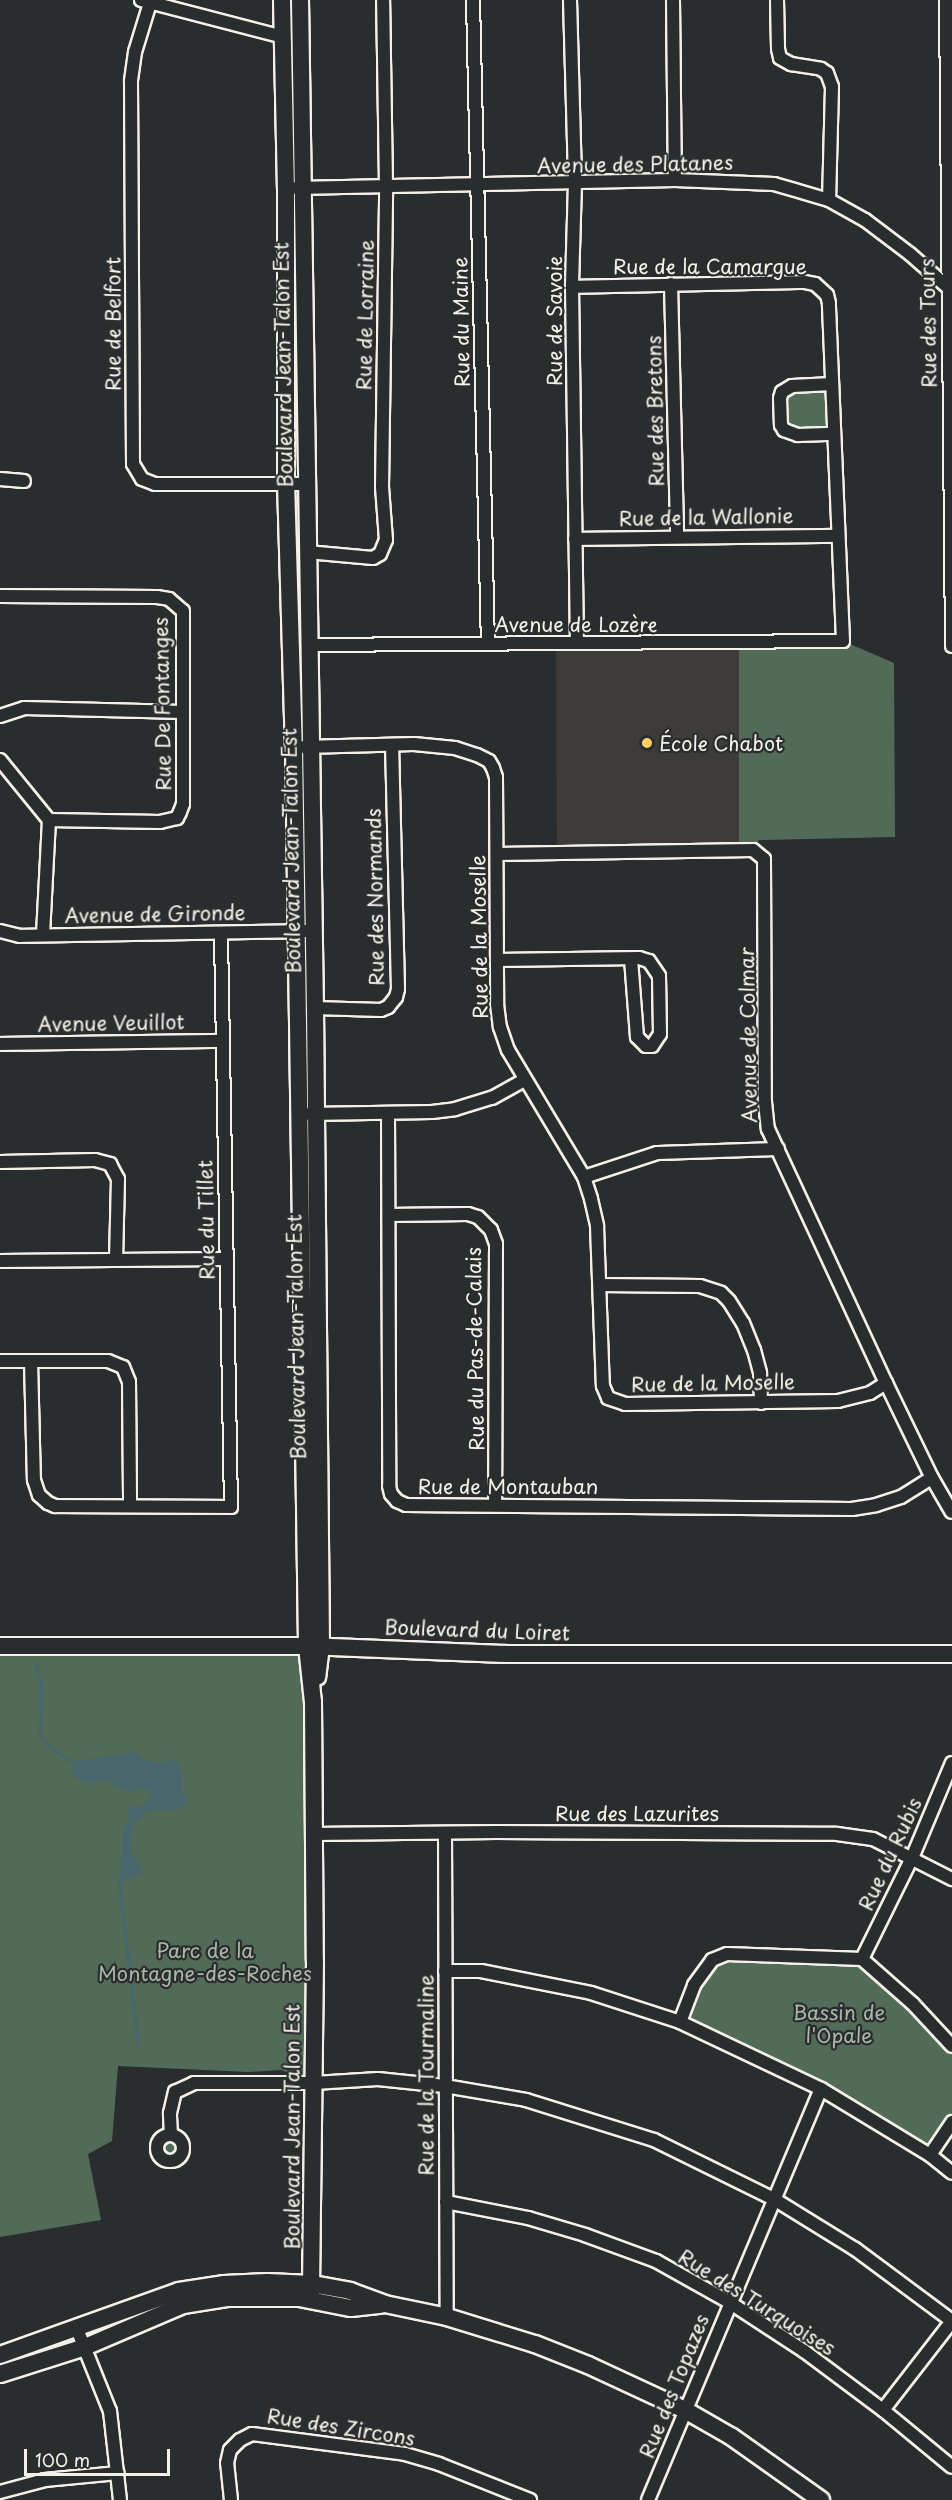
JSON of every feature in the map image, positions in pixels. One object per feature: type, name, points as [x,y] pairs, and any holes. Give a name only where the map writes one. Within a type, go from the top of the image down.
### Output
[{"type":"street","name":"Boulevard Jean-Talon Est","points":[[282,0],[294,188],[306,484],[309,645],[302,747]]},
{"type":"street","name":"Boulevard Jean-Talon Est","points":[[300,0],[285,483],[302,747],[314,1646],[314,2083],[311,2292]]},
{"type":"street","name":"Rue de Lorraine","points":[[307,552],[373,558],[384,549],[386,185],[383,0]]},
{"type":"street","name":"Rue du Maine","points":[[473,0],[488,644]]},
{"type":"street","name":"Rue de Savoie","points":[[570,0],[574,183],[572,287],[577,642]]},
{"type":"street","points":[[672,0],[675,180]]},
{"type":"street","points":[[777,0],[780,58],[791,64],[821,69],[827,73],[832,87],[829,200]]},
{"type":"street","name":"Rue des Tours","points":[[946,0],[952,646]]},
{"type":"street","points":[[146,1],[283,37]]},
{"type":"street","name":"Rue de Belfort","points":[[146,1],[131,82],[133,464],[142,479],[155,484],[306,484]]},
{"type":"street","name":"Avenue des Platanes","points":[[294,188],[675,180],[774,184],[829,200],[883,233],[950,289]]},
{"type":"street","name":"Rue de la Camargue","points":[[572,287],[805,282],[815,284],[827,295],[830,303],[837,536],[843,641]]},
{"type":"street","name":"Rue des Bretons","points":[[671,285],[677,537]]},
{"type":"street","points":[[832,384],[792,386],[782,392],[780,398],[781,425],[789,434],[834,434]]},
{"type":"street","points":[[0,479],[24,481]]},
{"type":"street","name":"Rue de la Wallonie","points":[[575,538],[837,536]]},
{"type":"street","name":"Rue De Fontanges","points":[[0,596],[169,599],[183,611],[183,804],[177,818],[160,822],[49,820]]},
{"type":"street","name":"Avenue de Lozère","points":[[309,645],[843,641]]},
{"type":"street","points":[[0,716],[24,708],[183,712]]},
{"type":"street","name":"Rue de la Moselle","points":[[302,747],[392,745],[455,748],[489,761],[496,777],[497,1004],[500,1027],[524,1080],[584,1177],[597,1226],[603,1386],[608,1398],[625,1404],[761,1403],[856,1398],[886,1383]]},
{"type":"street","name":"Rue des Normands","points":[[315,1008],[381,1010],[388,1007],[396,997],[398,989],[392,745]]},
{"type":"street","points":[[0,760],[49,820],[44,935]]},
{"type":"street","name":"Avenue de Colmar","points":[[497,854],[753,850],[764,859],[766,868],[765,1102],[768,1129],[886,1383],[932,1478],[952,1512]]},
{"type":"street","name":"Avenue de Gironde","points":[[0,931],[20,936],[304,931]]},
{"type":"street","name":"Boulevard Jean-Talon Est","points":[[304,931],[315,1008],[307,1114]]},
{"type":"street","name":"Rue du Tillet","points":[[130,1506],[231,1507],[221,933]]},
{"type":"street","points":[[497,960],[631,959],[649,961],[659,976],[660,1035],[652,1046],[646,1046],[637,1037],[631,959]]},
{"type":"street","name":"Avenue Veuillot","points":[[0,1044],[223,1041]]},
{"type":"street","points":[[307,1114],[432,1112],[492,1098],[524,1080]]},
{"type":"street","name":"Rue de Montauban","points":[[388,1113],[389,1486],[391,1494],[406,1505],[852,1509],[876,1505],[901,1497],[932,1478]]},
{"type":"street","points":[[584,1177],[657,1153],[778,1149]]},
{"type":"street","points":[[0,1161],[94,1160],[110,1164],[118,1179],[116,1260]]},
{"type":"street","name":"Rue du Pas-de-Calais","points":[[389,1215],[468,1215],[478,1217],[491,1230],[496,1244],[495,1504]]},
{"type":"street","points":[[0,1261],[226,1259]]},
{"type":"street","points":[[600,1285],[700,1286],[721,1293],[743,1323],[754,1350],[760,1373],[761,1403]]},
{"type":"street","points":[[0,1361],[31,1361],[108,1361],[123,1367],[126,1372],[130,1506],[55,1506],[39,1495],[34,1480],[31,1361]]},
{"type":"street","name":"Boulevard du Loiret","points":[[0,1646],[314,1646],[508,1654],[952,1654]]},
{"type":"street","name":"Rue du Rubis","points":[[862,1959],[912,1858],[952,1763]]},
{"type":"street","name":"Rue de la Tourmaline","points":[[445,1833],[447,2317]]},
{"type":"street","name":"Rue des Lazurites","points":[[313,1834],[837,1834],[873,1839],[952,1879]]},
{"type":"street","points":[[680,2022],[694,1985],[712,1960],[728,1954],[862,1959],[913,2004],[952,2046]]},
{"type":"street","points":[[445,1971],[481,1971],[591,1993],[680,2022],[820,2089],[930,2155],[952,2173]]},
{"type":"street","points":[[171,2134],[171,2102],[175,2092],[182,2086],[194,2082],[314,2083],[378,2079],[445,2086],[526,2100],[654,2140],[774,2199],[855,2249],[952,2321],[883,2410]]},
{"type":"street","name":"Rue des Topazes","points":[[648,2500],[820,2089]]},
{"type":"street","points":[[930,2155],[952,2122]]},
{"type":"street","name":"Rue des Turquoises","points":[[446,2202],[528,2218],[585,2235],[656,2261],[729,2302],[804,2351],[883,2410],[952,2467]]},
{"type":"street","points":[[0,2355],[179,2291],[224,2284],[267,2282],[311,2292]]},
{"type":"street","points":[[0,2374],[85,2348],[183,2305],[228,2298],[350,2291],[385,2304],[447,2317],[535,2344],[588,2364],[685,2410],[732,2437],[821,2500]]},
{"type":"street","points":[[77,2329],[110,2411],[120,2500]]},
{"type":"street","name":"Rue des Zircons","points":[[231,2500],[227,2463],[230,2450],[240,2440],[252,2434],[405,2454],[439,2464],[530,2500]]},
{"type":"street","points":[[0,2492],[45,2480],[118,2472]]},
{"type":"shaded area","name":"École Chabot","points":[[556,643],[739,643],[739,843],[742,852],[557,854]]},
{"type":"green space","points":[[832,384],[834,434],[784,430],[782,392]]},
{"type":"green space","points":[[843,641],[894,663],[895,837],[759,840],[753,850],[742,852],[739,844],[739,643]]},
{"type":"green space","name":"Parc de la Montagne-des-Roches","points":[[0,1646],[307,1646],[314,2083],[281,2070],[248,2072],[118,2066],[112,2141],[88,2154],[101,2220],[0,2237]]},
{"type":"green space","name":"Bassin de l'Opale","points":[[862,1959],[952,2046],[952,2122],[930,2155],[821,2089],[680,2022],[712,1960]]},
{"type":"green space","points":[[171,2141],[176,2143],[178,2148],[176,2153],[171,2155],[166,2153],[164,2148],[166,2143]]},
{"type":"water","points":[[137,1752],[144,1760],[159,1764],[169,1759],[177,1762],[181,1769],[182,1790],[187,1801],[179,1809],[147,1811],[136,1822],[131,1831],[131,1852],[143,1872],[119,1884],[123,1832],[130,1819],[128,1809],[144,1805],[151,1797],[150,1790],[140,1788],[129,1792],[104,1780],[90,1783],[82,1781],[73,1777],[72,1762]]},
{"type":"waterway","points":[[35,1662],[41,1684],[40,1736],[48,1745],[72,1762]]},
{"type":"waterway","points":[[119,1884],[138,2043]]},
{"type":"place","name":"École Chabot","points":[[647,743]]}]
